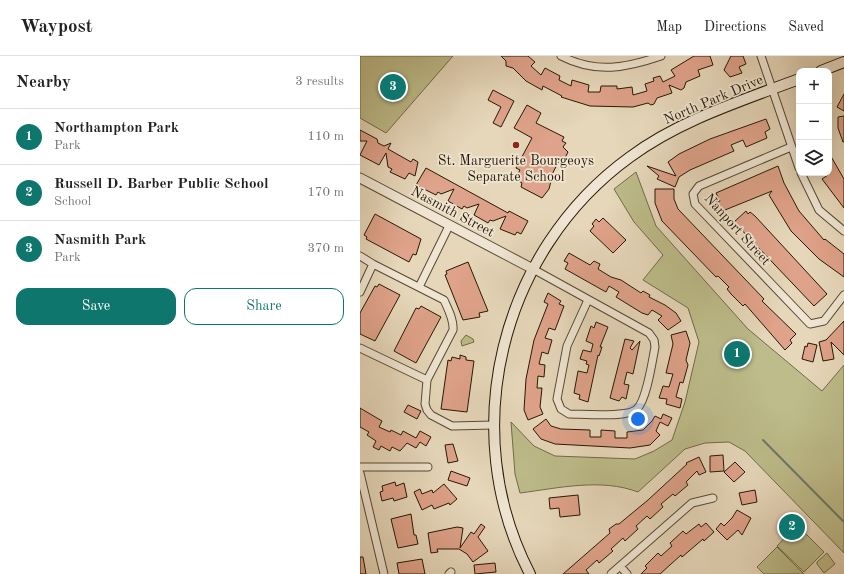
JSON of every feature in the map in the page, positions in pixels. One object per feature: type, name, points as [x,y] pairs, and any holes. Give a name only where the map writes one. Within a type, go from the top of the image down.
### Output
[{"type":"main road","points":[[829,68],[844,62]]},
{"type":"main road","name":"North Park Drive","points":[[530,574],[517,546],[504,507],[497,472],[494,425],[496,381],[504,340],[513,311],[533,269],[575,207],[611,172],[630,157],[659,138],[691,122],[796,80]]},
{"type":"street","points":[[561,56],[590,66],[607,68],[624,67],[661,56]]},
{"type":"street","points":[[761,56],[796,159]]},
{"type":"street","name":"Nanport Street","points":[[792,147],[699,186],[693,194],[695,204],[810,324],[824,321],[844,296]]},
{"type":"street","points":[[802,176],[819,210],[844,231]]},
{"type":"street","name":"Nasmith Street","points":[[360,178],[533,269]]},
{"type":"street","points":[[419,287],[449,226]]},
{"type":"street","points":[[360,256],[444,300],[453,323],[453,330],[427,380],[424,404],[431,415],[452,426],[494,425]]},
{"type":"street","points":[[360,292],[373,264]]},
{"type":"street","points":[[533,269],[648,333],[654,340],[655,347],[642,402],[636,410],[627,414],[569,414],[561,409],[557,399],[568,346],[588,300]]},
{"type":"street","points":[[360,348],[427,380]]},
{"type":"street","points":[[360,467],[428,467]]},
{"type":"street","points":[[360,474],[384,574]]},
{"type":"street","points":[[612,574],[692,504],[713,498]]},
{"type":"street","points":[[620,566],[627,574]]},
{"type":"shaded area","points":[[360,56],[453,56],[386,133],[360,118]]},
{"type":"shaded area","points":[[636,172],[656,226],[748,329],[822,391],[844,365],[844,553],[745,451],[729,442],[705,443],[685,449],[638,492],[609,486],[580,485],[520,493],[515,474],[511,422],[534,446],[555,456],[635,459],[654,451],[672,440],[685,402],[699,342],[688,308],[643,280],[663,255],[634,222],[614,189]]},
{"type":"shaded area","points":[[466,335],[473,339],[474,342],[462,346],[461,341]]},
{"type":"shaded area","points":[[797,525],[824,552],[804,572],[777,546]]},
{"type":"shaded area","points":[[777,547],[804,574],[764,574],[757,567]]},
{"type":"shaded area","points":[[827,553],[835,564],[824,573],[817,562]]},
{"type":"building","points":[[501,56],[528,56],[535,62],[531,66],[541,75],[545,68],[560,76],[559,80],[571,86],[572,80],[589,85],[588,92],[600,92],[601,86],[617,86],[617,89],[632,87],[633,95],[647,91],[645,84],[654,81],[653,78],[660,76],[663,82],[675,76],[671,70],[694,56],[710,56],[713,65],[698,70],[700,76],[686,82],[684,88],[681,90],[669,85],[672,93],[657,98],[654,104],[651,105],[648,103],[633,107],[590,106],[561,97],[562,96],[543,86],[542,90],[526,81],[513,68],[506,66],[506,61]]},
{"type":"building","points":[[731,56],[743,56],[746,64],[739,67],[742,73],[730,77],[724,70]]},
{"type":"building","points":[[493,90],[514,101],[501,127],[493,123],[501,107],[488,100]]},
{"type":"building","points":[[844,94],[844,111],[837,107]]},
{"type":"building","points":[[527,105],[541,113],[536,123],[564,137],[562,141],[566,143],[563,147],[568,152],[564,160],[559,161],[549,180],[551,181],[549,189],[542,198],[521,187],[522,183],[515,179],[520,170],[516,168],[532,138],[514,128]]},
{"type":"building","points":[[844,116],[843,142],[838,128],[838,117]]},
{"type":"building","points":[[766,119],[770,129],[765,132],[767,138],[746,147],[743,140],[731,145],[734,151],[690,170],[679,177],[675,187],[657,179],[659,176],[647,166],[676,176],[668,162],[679,154],[710,139]]},
{"type":"building","points":[[360,130],[377,139],[378,143],[384,146],[391,143],[388,149],[411,162],[413,159],[418,162],[415,176],[409,173],[405,179],[390,172],[392,169],[388,167],[386,153],[379,165],[360,155],[367,141],[360,141]]},
{"type":"building","points":[[832,158],[844,179],[844,208],[822,179],[826,176],[832,176]]},
{"type":"building","points":[[778,166],[784,183],[799,211],[824,240],[825,239],[844,254],[844,277],[819,259],[791,231],[769,195],[772,191],[720,212],[716,202],[720,201],[716,193]]},
{"type":"building","points":[[426,168],[508,213],[509,211],[528,221],[521,234],[517,232],[515,235],[500,229],[506,216],[493,221],[490,220],[488,223],[474,215],[479,204],[467,208],[464,206],[462,209],[448,201],[454,189],[441,194],[438,192],[436,195],[416,185]]},
{"type":"building","points":[[655,189],[674,189],[674,199],[678,209],[764,299],[762,301],[796,334],[790,340],[792,343],[785,350],[745,304],[743,306],[731,294],[727,289],[729,287],[718,276],[716,277],[662,221],[655,203]]},
{"type":"building","points":[[746,211],[748,214],[750,212],[755,216],[827,294],[814,306],[734,222]]},
{"type":"building","points":[[375,214],[421,239],[416,255],[413,254],[409,262],[366,239],[367,237],[364,235]]},
{"type":"building","points":[[603,218],[626,240],[613,253],[590,231],[594,226],[592,224],[596,219],[599,222]]},
{"type":"building","points":[[569,253],[590,265],[594,261],[600,264],[598,269],[611,277],[621,280],[641,293],[643,291],[650,295],[649,297],[665,305],[676,313],[681,321],[668,330],[658,320],[662,316],[652,310],[648,315],[642,313],[616,297],[619,292],[609,286],[606,292],[565,269],[568,263],[564,261]]},
{"type":"building","points":[[468,262],[488,311],[479,313],[480,317],[463,320],[445,275],[447,274],[446,271]]},
{"type":"building","points":[[379,284],[400,295],[375,341],[360,334],[360,313],[375,286],[377,287]]},
{"type":"building","points":[[548,293],[561,301],[559,304],[564,306],[555,330],[549,328],[545,338],[552,340],[548,354],[542,352],[539,364],[545,365],[544,377],[538,376],[537,388],[542,388],[540,407],[543,414],[528,420],[524,410],[526,379],[534,340],[548,304],[544,302]]},
{"type":"building","points":[[421,306],[441,317],[416,363],[394,351],[416,308],[419,309]]},
{"type":"building","points":[[844,321],[844,355],[831,342],[834,359],[823,361],[819,342],[826,340]]},
{"type":"building","points":[[596,322],[608,327],[600,347],[602,347],[599,356],[598,355],[588,402],[579,399],[580,395],[574,393],[578,371],[587,373],[589,365],[586,364],[587,361],[580,359],[583,350],[591,352],[593,344],[586,341],[591,326],[594,328]]},
{"type":"building","points":[[686,331],[690,343],[686,360],[688,365],[683,383],[680,382],[676,397],[682,399],[680,408],[666,404],[667,399],[659,398],[663,386],[669,387],[673,374],[666,373],[673,344],[671,335]]},
{"type":"building","points":[[625,339],[634,341],[630,348],[632,350],[640,341],[633,374],[627,372],[624,384],[629,385],[626,399],[622,397],[619,401],[610,398]]},
{"type":"building","points":[[808,343],[817,345],[813,362],[802,359],[805,346],[807,347]]},
{"type":"building","points":[[460,355],[466,357],[466,360],[474,361],[467,412],[441,409],[448,360],[451,361],[452,357],[460,359]]},
{"type":"building","points":[[408,405],[421,411],[417,419],[404,412]]},
{"type":"building","points":[[360,408],[382,421],[379,427],[390,432],[391,430],[401,435],[403,431],[416,438],[420,431],[431,437],[426,446],[420,442],[416,448],[407,443],[400,451],[392,447],[390,451],[381,446],[379,450],[373,447],[376,441],[367,435],[369,432],[360,427]]},
{"type":"building","points":[[663,414],[672,418],[668,426],[660,422],[656,431],[660,435],[650,445],[630,448],[555,444],[541,439],[533,429],[546,419],[551,426],[561,429],[590,430],[590,437],[601,437],[601,430],[615,431],[615,438],[627,438],[627,432],[643,430],[655,416],[661,419]]},
{"type":"building","points":[[453,444],[458,461],[448,463],[445,445]]},
{"type":"building","points":[[723,455],[724,471],[710,472],[710,456]]},
{"type":"building","points":[[699,457],[706,472],[699,475],[697,471],[686,482],[688,485],[675,496],[673,494],[661,504],[663,507],[650,519],[647,516],[636,526],[638,529],[625,541],[623,538],[611,549],[613,551],[599,563],[597,560],[586,570],[589,574],[563,574],[610,533],[609,529],[616,524],[619,524],[648,500],[687,464],[686,463]]},
{"type":"building","points":[[735,462],[745,472],[734,482],[724,472]]},
{"type":"building","points":[[451,471],[470,478],[467,486],[448,480]]},
{"type":"building","points":[[395,482],[396,486],[404,483],[407,497],[394,501],[393,498],[382,501],[380,492],[383,491],[382,486]]},
{"type":"building","points":[[444,484],[457,499],[450,505],[449,503],[434,509],[432,505],[422,510],[414,492],[420,489],[422,494],[432,490],[433,493]]},
{"type":"building","points":[[755,490],[757,502],[742,505],[739,493]]},
{"type":"building","points":[[578,495],[580,515],[560,517],[559,508],[550,509],[549,498]]},
{"type":"building","points":[[737,510],[751,518],[742,535],[738,530],[727,540],[716,529],[721,523],[724,526]]},
{"type":"building","points":[[411,514],[414,535],[416,535],[418,544],[398,548],[391,519]]},
{"type":"building","points":[[706,523],[714,532],[704,541],[703,539],[682,557],[681,555],[660,574],[641,574],[647,568],[645,566],[658,553],[661,556],[672,546],[670,543],[683,531],[686,534],[699,524],[701,527]]},
{"type":"building","points":[[481,524],[485,527],[478,537],[488,551],[473,562],[467,554],[459,549],[437,549],[438,552],[431,553],[428,533],[457,527],[463,528],[460,548],[471,532],[474,534]]},
{"type":"building","points":[[360,557],[363,557],[366,574],[360,574]]},
{"type":"building","points":[[422,559],[425,574],[399,574],[397,563]]},
{"type":"building","points":[[495,563],[496,572],[475,574],[474,565]]},
{"type":"waterway","points":[[763,440],[844,522]]},
{"type":"place","name":"Nasmith Park","points":[[393,87]]},
{"type":"place","name":"St. Marguerite Bourgeoys Separate School","points":[[516,145]]},
{"type":"place","name":"Northampton Park","points":[[737,354]]},
{"type":"place","name":"Russell D. Barber Public School","points":[[792,527]]}]
